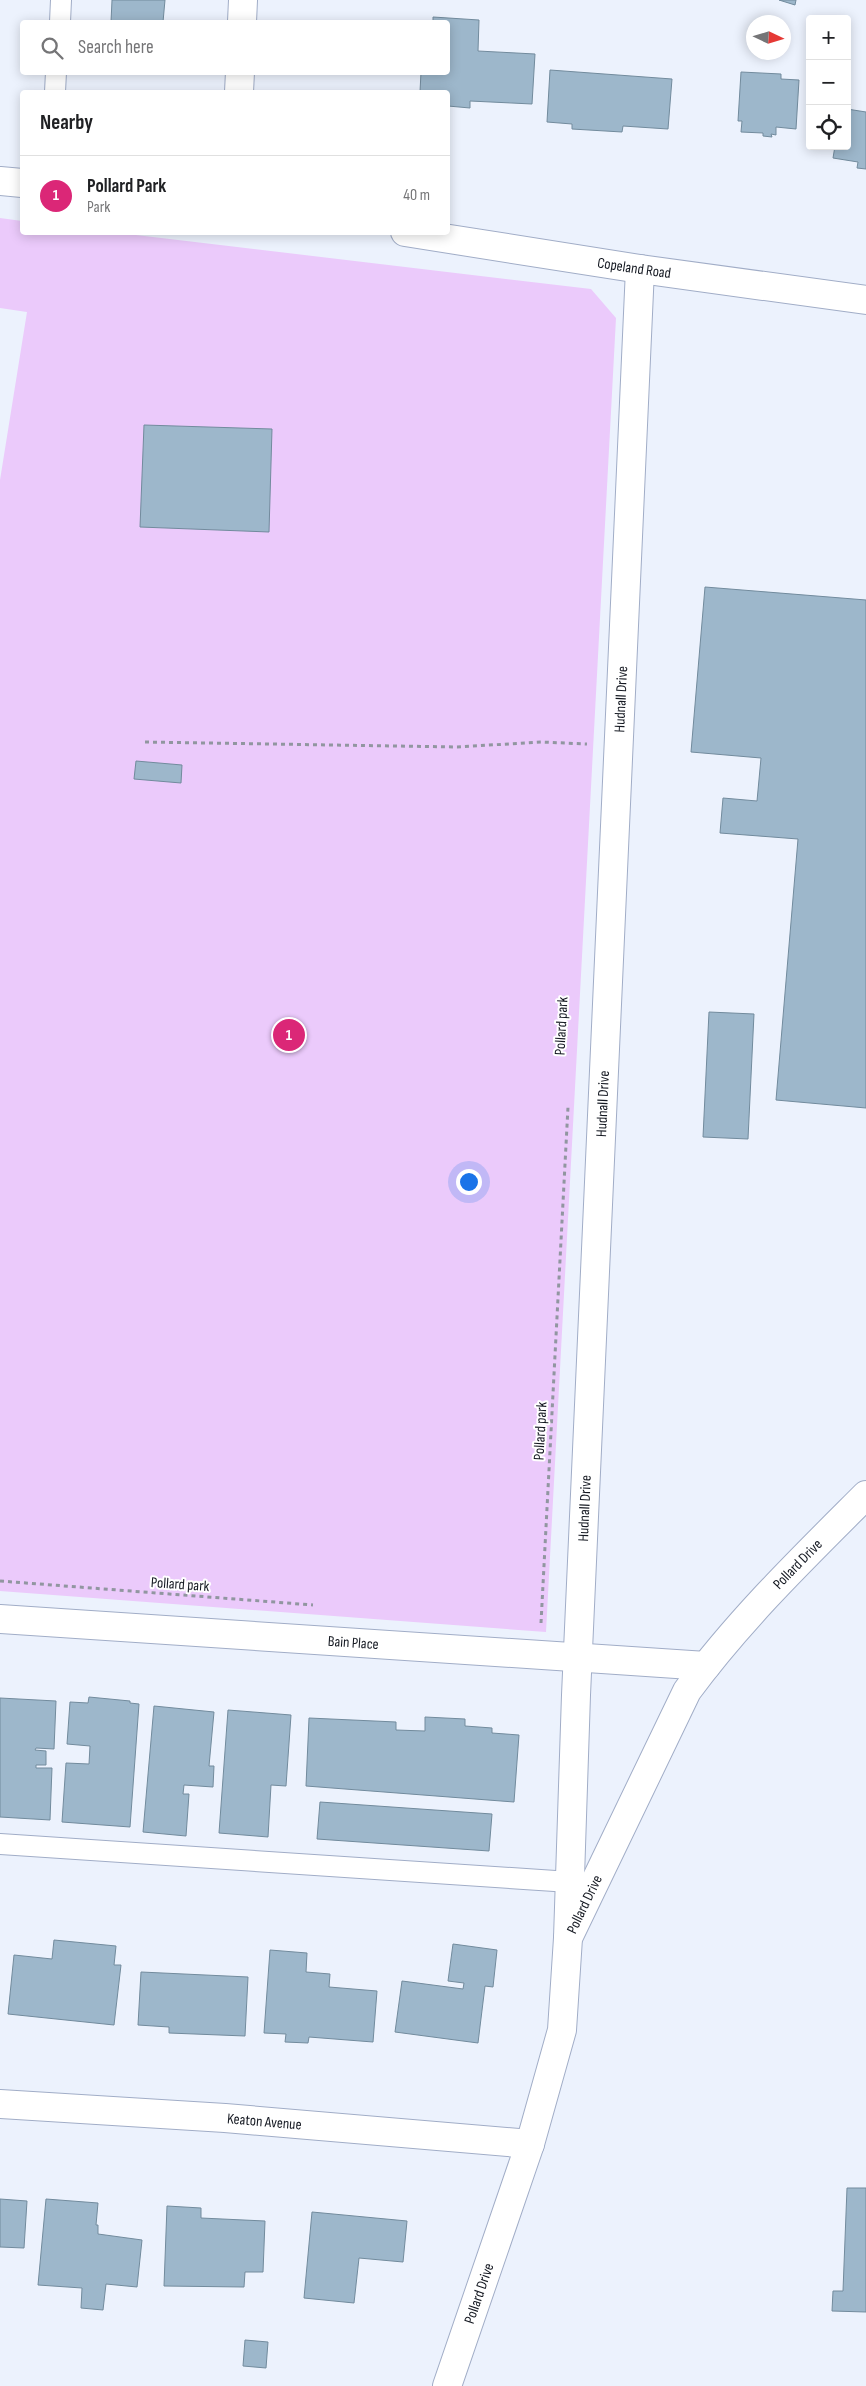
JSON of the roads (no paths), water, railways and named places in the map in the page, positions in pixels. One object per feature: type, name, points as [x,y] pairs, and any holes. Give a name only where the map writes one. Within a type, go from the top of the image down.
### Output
[{"type":"street","points":[[242,20],[243,0]]},
{"type":"street","points":[[239,90],[240,75]]},
{"type":"street","points":[[0,181],[20,183]]},
{"type":"street","name":"Copeland Road","points":[[425,235],[866,300]]},
{"type":"street","name":"Hudnall Drive","points":[[568,1938],[578,1659],[640,268]]},
{"type":"street","name":"Pollard Drive","points":[[447,2386],[530,2144],[562,2030],[568,1938],[687,1691],[706,1666],[800,1562],[866,1495]]},
{"type":"street","name":"Bain Place","points":[[0,1619],[578,1659],[706,1666]]},
{"type":"street","name":"Keaton Avenue","points":[[0,2104],[225,2118],[530,2144]]},
{"type":"lane","points":[[60,20],[61,0]]},
{"type":"lane","points":[[55,90],[56,75]]},
{"type":"lane","points":[[0,1844],[570,1882]]},
{"type":"place","name":"Pollard Park","points":[[289,1035]]}]
